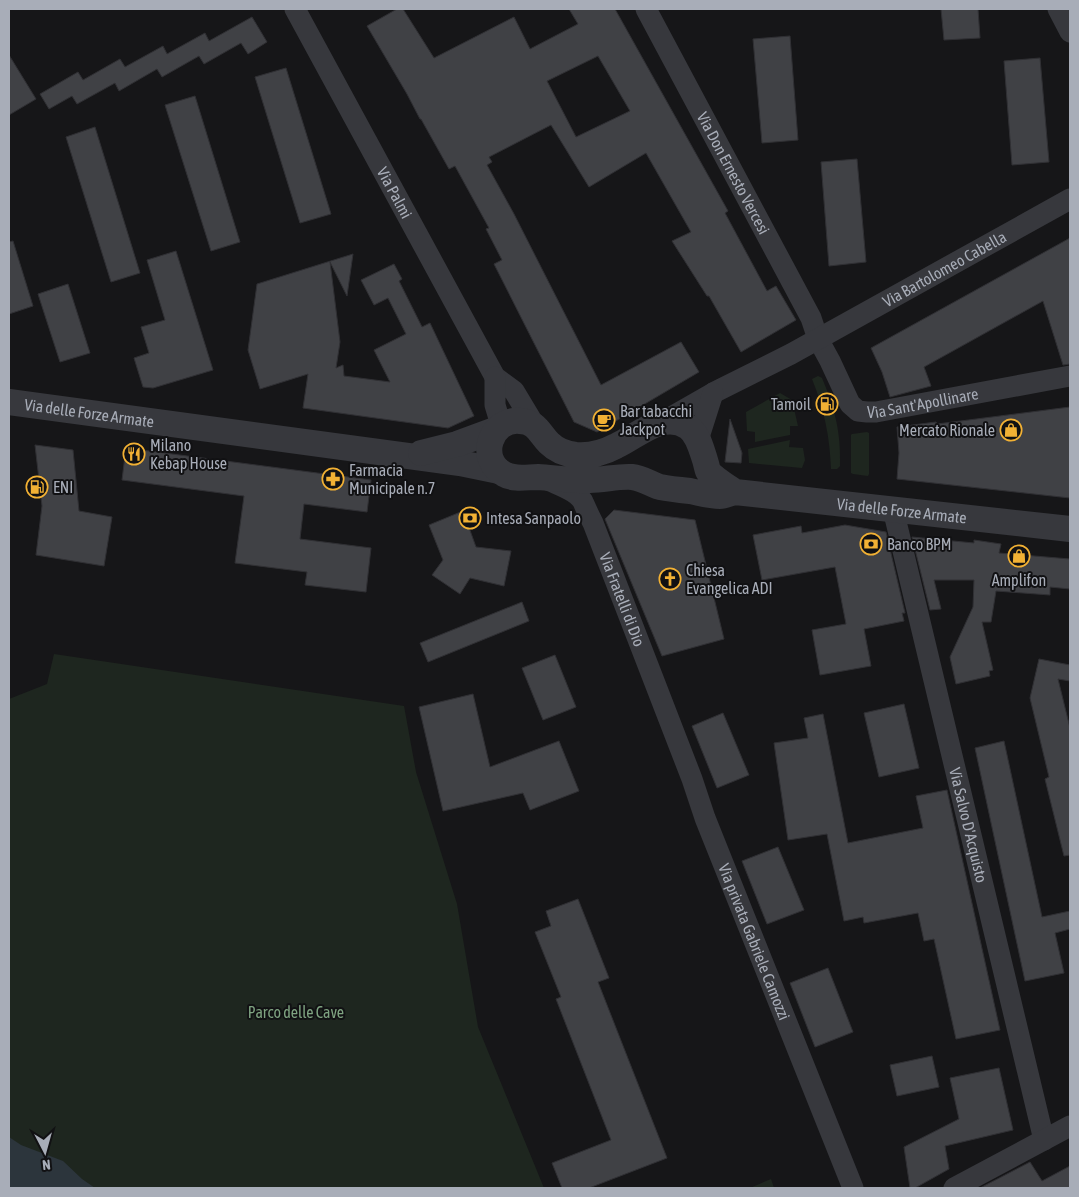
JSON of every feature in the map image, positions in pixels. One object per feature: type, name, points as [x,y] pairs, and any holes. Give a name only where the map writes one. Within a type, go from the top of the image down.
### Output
[{"type":"street","name":"Via Palmi","points":[[295,9],[495,377],[514,391],[539,432]]},
{"type":"street","name":"Via Don Ernesto Vercesi","points":[[646,9],[812,318],[818,339]]},
{"type":"street","points":[[1058,9],[1070,32]]},
{"type":"street","name":"Via Bartolomeo Cabella","points":[[818,339],[1070,198]]},
{"type":"street","name":"Via Sant'Apollinare","points":[[818,339],[848,401],[855,409],[862,412],[882,411],[1070,376]]},
{"type":"street","name":"Via delle Forze Armate","points":[[408,456],[457,444],[515,420],[523,421],[539,432],[549,444],[558,450],[574,454],[590,455],[600,453],[616,447],[713,393],[818,339]]},
{"type":"street","name":"Via Palmi","points":[[495,377],[495,405],[498,428]]},
{"type":"street","points":[[660,485],[676,486],[684,484],[697,472],[702,456],[700,444],[713,393]]},
{"type":"street","name":"Via delle Forze Armate","points":[[9,402],[460,463],[509,474],[582,480],[632,477],[660,485],[721,496],[735,492],[1070,528]]},
{"type":"street","points":[[656,424],[672,421],[688,427],[700,444],[708,470],[735,492]]},
{"type":"street","name":"Via delle Forze Armate","points":[[656,424],[642,433],[635,448],[635,456],[640,472],[660,485]]},
{"type":"street","points":[[498,428],[491,437],[488,452],[494,465],[509,474],[527,476],[542,464],[546,450],[539,432]]},
{"type":"street","name":"Via Fratelli di Dio","points":[[546,478],[577,494],[584,503],[659,695]]},
{"type":"street","points":[[584,503],[589,493],[610,479]]},
{"type":"street","name":"Via Salvo D'Acquisto","points":[[892,509],[1044,1140]]},
{"type":"street","name":"Via privata Gabriele Camozzi","points":[[659,695],[705,818],[853,1188]]},
{"type":"street","points":[[954,1188],[1070,1126]]},
{"type":"green space","points":[[818,376],[822,378],[836,421],[840,454],[840,466],[837,469],[831,469],[826,423],[812,379]]},
{"type":"green space","points":[[780,393],[792,400],[798,426],[790,426],[790,435],[755,442],[755,432],[747,431],[746,412]]},
{"type":"green space","points":[[869,433],[869,474],[868,476],[853,474],[851,473],[851,435]]},
{"type":"green space","points":[[790,440],[789,447],[803,448],[805,460],[802,468],[749,463],[748,449]]},
{"type":"green space","name":"Parco delle Cave","points":[[54,654],[404,706],[416,772],[457,904],[478,1027],[544,1188],[9,1188],[9,699],[47,684]]},
{"type":"green space","points":[[771,1179],[774,1188],[750,1188]]},
{"type":"shaded area","points":[[9,1137],[21,1145],[63,1161],[82,1179],[95,1188],[9,1188]]},
{"type":"building","points":[[397,9],[403,9],[434,58],[514,17],[530,49],[578,24],[569,9],[615,9],[728,211],[725,213],[767,291],[776,286],[796,320],[741,352],[709,296],[707,296],[672,241],[691,232],[646,153],[589,187],[551,125],[489,157],[492,162],[487,165],[601,385],[681,342],[699,372],[597,432],[574,422],[494,264],[502,260],[486,229],[489,228],[455,166],[449,169],[367,26]],"holes":[[[598,56],[630,111],[576,137],[547,81]]]},
{"type":"building","points":[[941,9],[978,9],[980,38],[944,40]]},
{"type":"building","points":[[252,17],[267,42],[248,54],[241,43],[204,64],[199,56],[162,77],[157,69],[119,91],[115,83],[77,104],[72,96],[49,109],[40,94],[78,72],[83,80],[120,59],[125,67],[163,46],[167,54],[205,33],[209,41]]},
{"type":"building","points":[[790,36],[798,140],[762,143],[753,39]]},
{"type":"building","points":[[9,55],[36,99],[9,115]]},
{"type":"building","points":[[1040,58],[1049,162],[1012,165],[1004,61]]},
{"type":"building","points":[[286,68],[331,214],[300,223],[255,77]]},
{"type":"building","points":[[195,96],[240,242],[211,251],[165,105]]},
{"type":"building","points":[[95,127],[140,273],[111,282],[66,137]]},
{"type":"building","points":[[857,159],[866,262],[829,266],[821,162]]},
{"type":"building","points":[[1070,238],[1070,364],[1063,365],[1043,301],[924,367],[931,386],[890,397],[882,372],[871,348]]},
{"type":"building","points":[[13,241],[33,306],[9,314],[9,242]]},
{"type":"building","points":[[176,251],[213,370],[153,388],[143,387],[134,358],[149,353],[141,327],[165,320],[147,260]]},
{"type":"building","points":[[353,254],[347,296],[330,262],[340,342],[336,368],[343,365],[344,376],[390,382],[374,350],[406,334],[388,298],[374,305],[361,280],[394,264],[402,279],[399,281],[422,327],[430,323],[474,416],[448,428],[303,408],[308,374],[260,389],[248,350],[257,284]]},
{"type":"building","points":[[68,284],[90,353],[60,362],[38,294]]},
{"type":"building","points":[[1070,407],[1070,498],[897,479],[899,453],[897,427],[936,422],[937,424]]},
{"type":"building","points":[[730,419],[742,453],[741,463],[725,462]]},
{"type":"building","points":[[35,445],[73,450],[79,511],[112,517],[104,566],[36,555],[42,506]]},
{"type":"building","points":[[126,448],[371,480],[367,512],[304,504],[300,539],[371,548],[366,592],[305,585],[307,572],[235,563],[244,496],[122,480]]},
{"type":"building","name":"Chiesa Evangelica ADI","points":[[614,510],[695,520],[724,639],[662,656],[605,519]]},
{"type":"building","points":[[463,511],[476,547],[511,551],[504,586],[470,578],[460,594],[432,575],[443,560],[429,525]]},
{"type":"building","points":[[845,525],[886,532],[905,613],[902,613],[904,621],[864,629],[871,666],[820,675],[812,630],[846,624],[835,567],[762,580],[753,535],[801,526],[802,533]]},
{"type":"building","points":[[912,537],[974,543],[974,540],[1001,544],[999,553],[1070,559],[1070,589],[1050,587],[1050,595],[996,591],[991,622],[982,622],[993,670],[989,671],[990,676],[956,684],[950,657],[973,607],[974,580],[934,580],[941,609],[930,610]]},
{"type":"building","points":[[522,602],[529,621],[428,662],[420,643]]},
{"type":"building","points":[[555,655],[576,707],[543,720],[522,668]]},
{"type":"building","points":[[1039,659],[1070,665],[1070,681],[1058,679],[1070,728],[1070,855],[1064,856],[1045,779],[1049,777],[1030,698]]},
{"type":"building","points":[[473,694],[490,767],[559,741],[579,791],[530,810],[523,793],[443,811],[419,707]]},
{"type":"building","points":[[904,704],[919,768],[879,777],[864,713]]},
{"type":"building","points":[[723,713],[749,775],[717,788],[692,726]]},
{"type":"building","points":[[823,714],[848,843],[923,828],[916,796],[947,790],[1000,1030],[956,1039],[934,939],[924,941],[918,913],[864,923],[863,917],[844,921],[827,834],[788,840],[774,743],[808,738],[804,718]]},
{"type":"building","points":[[1004,741],[1042,917],[1070,911],[1070,929],[1055,933],[1064,973],[1025,981],[975,748]]},
{"type":"building","points":[[778,847],[804,910],[767,924],[742,861]]},
{"type":"building","points":[[578,899],[609,978],[598,982],[667,1158],[589,1188],[562,1188],[552,1163],[611,1140],[556,999],[561,997],[535,932],[551,926],[546,911]]},
{"type":"building","points":[[828,968],[853,1032],[815,1047],[790,983]]},
{"type":"building","points":[[932,1056],[939,1087],[897,1096],[890,1065]]},
{"type":"building","points":[[999,1068],[1013,1130],[945,1146],[949,1169],[915,1188],[910,1188],[904,1147],[959,1119],[950,1078]]},
{"type":"building","points":[[1030,1162],[1042,1181],[1070,1166],[1070,1188],[980,1188]]},
{"type":"place","name":"Tamoil","points":[[827,404]]},
{"type":"place","name":"Bar tabacchi Jackpot","points":[[604,420]]},
{"type":"place","name":"Mercato Rionale","points":[[1011,430]]},
{"type":"place","name":"Milano Kebap House","points":[[134,454]]},
{"type":"place","name":"Farmacia Municipale n.7","points":[[333,479]]},
{"type":"place","name":"ENI","points":[[37,487]]},
{"type":"place","name":"Intesa Sanpaolo","points":[[470,518]]},
{"type":"place","name":"Banco BPM","points":[[871,544]]},
{"type":"place","name":"Amplifon","points":[[1019,556]]},
{"type":"place","name":"Chiesa Evangelica ADI","points":[[670,579]]}]
